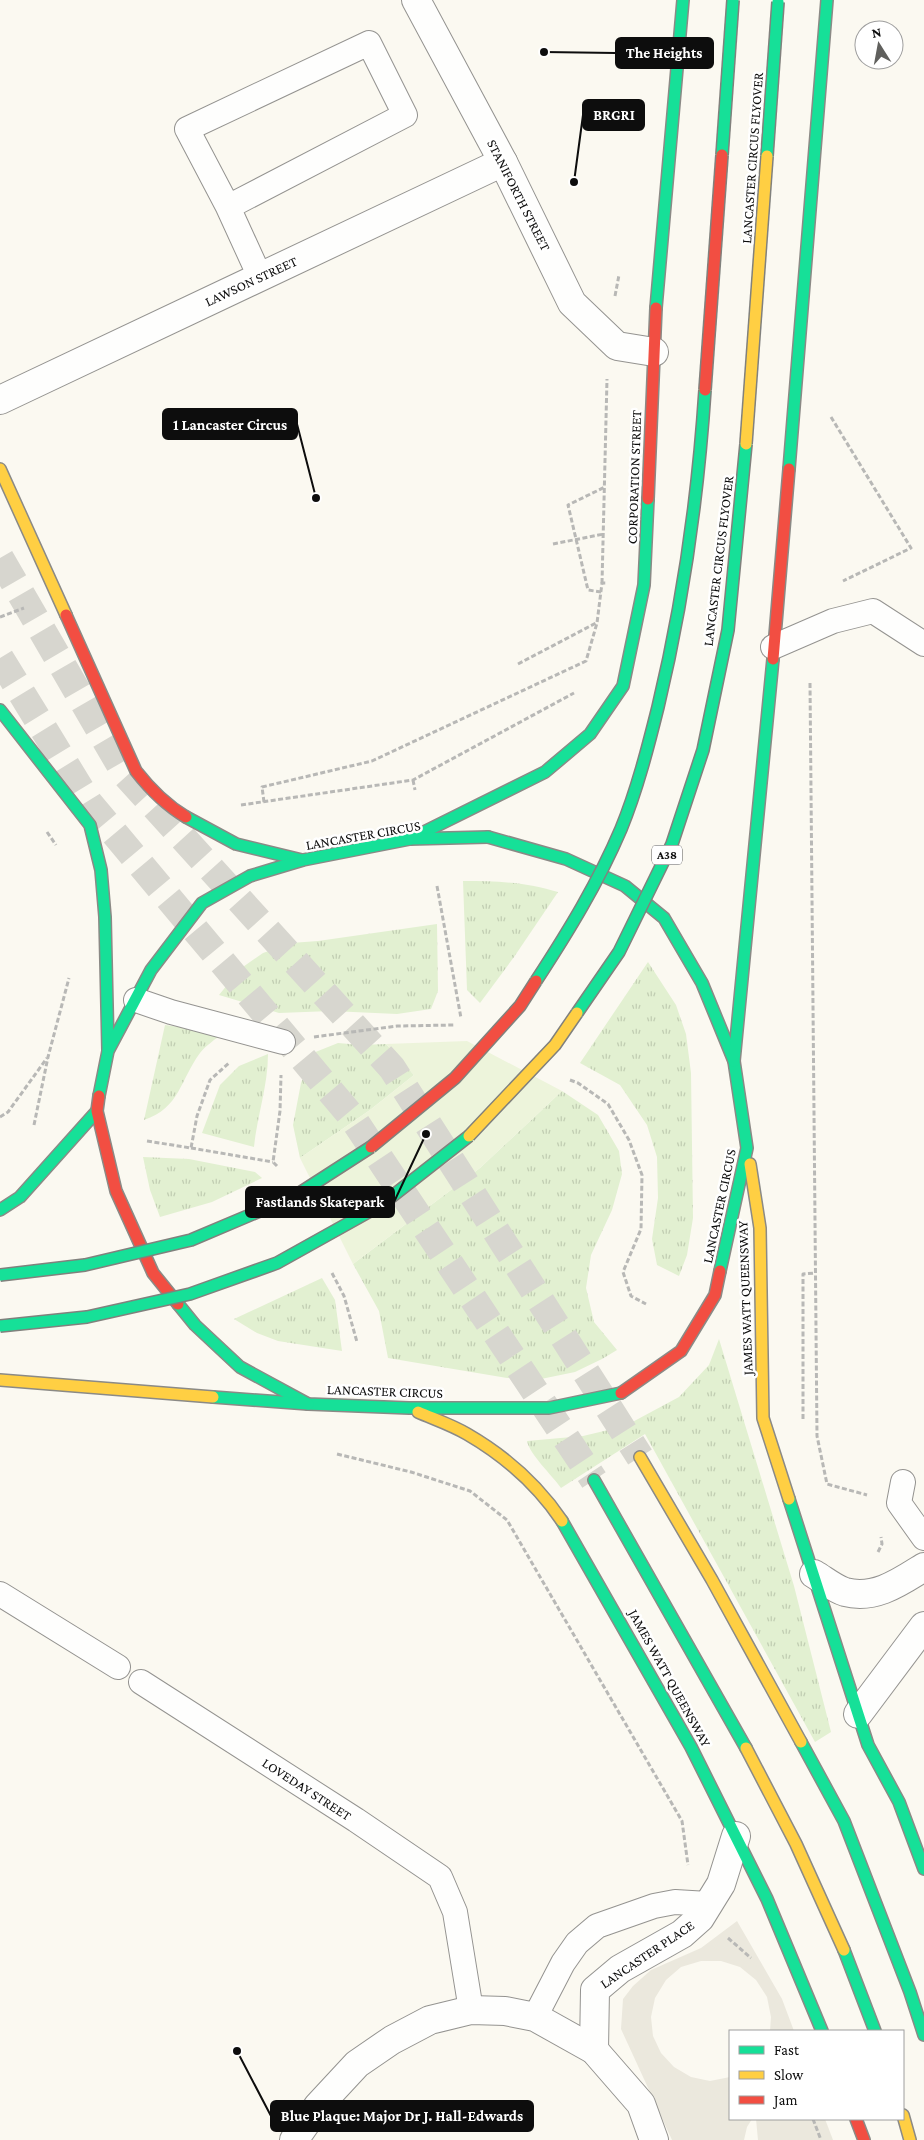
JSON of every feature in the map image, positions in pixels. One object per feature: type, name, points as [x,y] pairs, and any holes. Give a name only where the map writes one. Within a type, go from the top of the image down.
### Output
[{"type":"main road","name":"CORPORATION STREET","points":[[410,839],[544,772],[590,734],[623,686],[644,585],[657,277],[683,0]]},
{"type":"main road","points":[[0,1275],[85,1265],[191,1240],[295,1196],[378,1142],[455,1078],[520,1006],[575,920],[621,829],[648,746],[672,649],[692,537],[703,424],[733,0]]},
{"type":"main road","points":[[734,1061],[747,946],[774,647],[827,0]]},
{"type":"main road","name":"LANCASTER CIRCUS FLYOVER","points":[[0,1326],[87,1317],[190,1294],[277,1263],[381,1205],[465,1140],[549,1052],[620,952],[672,844],[703,750],[728,630],[747,439],[778,1]]},
{"type":"main road","points":[[0,468],[136,771],[151,790],[176,811],[236,844],[303,860]]},
{"type":"main road","points":[[0,710],[90,825],[101,870],[108,1051]]},
{"type":"main road","name":"LANCASTER CIRCUS","points":[[488,837],[566,859],[625,886],[664,918],[702,982],[734,1061],[747,1148],[715,1295],[681,1351],[624,1392],[549,1408],[409,1408],[308,1404],[240,1367],[195,1325],[153,1273],[116,1191],[97,1111],[101,1079],[108,1051],[151,970],[202,903],[250,876],[303,860],[410,839],[488,837]]},
{"type":"main road","points":[[0,1210],[20,1197],[97,1111]]},
{"type":"main road","name":"JAMES WATT QUEENSWAY","points":[[747,1148],[760,1228],[763,1418],[868,1745],[899,1802],[924,1869]]},
{"type":"main road","points":[[0,1380],[308,1404]]},
{"type":"main road","name":"JAMES WATT QUEENSWAY","points":[[409,1408],[466,1433],[515,1466],[548,1500],[574,1539],[691,1747],[736,1836],[767,1899],[822,2030]]},
{"type":"main road","points":[[640,1457],[712,1580],[844,1821],[910,1992],[924,2035]]},
{"type":"main road","points":[[594,1480],[739,1733],[797,1846],[860,1984],[875,2030]]},
{"type":"main road","points":[[904,2119],[910,2140]]},
{"type":"main road","points":[[856,2120],[864,2140]]},
{"type":"street","name":"STANIFORTH STREET","points":[[416,0],[503,162],[572,302],[617,346],[654,352]]},
{"type":"street","name":"LAWSON STREET","points":[[0,400],[503,162]]},
{"type":"street","points":[[814,1574],[844,1592],[873,1594],[898,1584],[924,1567]]},
{"type":"street","points":[[858,1714],[924,1626]]},
{"type":"street","name":"LANCASTER PLACE","points":[[594,2050],[594,1990],[620,1969],[682,1934],[700,1918],[720,1884],[736,1836]]},
{"type":"street","points":[[294,2140],[318,2106],[357,2064],[392,2040],[430,2020],[471,2010],[505,2011],[535,2018],[594,2050],[640,2104],[654,2140]]},
{"type":"lane","points":[[228,207],[405,115],[369,43],[187,129],[228,207],[260,277]]},
{"type":"lane","points":[[774,647],[833,621],[873,611],[924,644]]},
{"type":"lane","points":[[136,1000],[171,1012],[283,1042]]},
{"type":"lane","points":[[901,1493],[924,1538]]},
{"type":"lane","points":[[0,1594],[118,1667]]},
{"type":"lane","name":"LOVEDAY STREET","points":[[141,1682],[356,1820],[440,1877],[455,1912],[471,2010]]},
{"type":"lane","points":[[535,2018],[563,1963],[577,1943],[597,1926],[654,1906],[675,1902],[708,1904]]},
{"type":"path","points":[[829,414],[911,548],[843,581]]},
{"type":"path","points":[[601,592],[588,590],[568,504],[605,487],[602,583]]},
{"type":"path","points":[[553,544],[604,534]]},
{"type":"path","points":[[518,664],[596,623]]},
{"type":"path","points":[[264,802],[262,787],[372,761],[586,662]]},
{"type":"path","points":[[810,678],[817,1436],[826,1484],[901,1493],[880,1526],[882,1544],[874,1558]]},
{"type":"path","points":[[234,806],[413,780],[578,691]]},
{"type":"path","points":[[413,780],[415,790]]},
{"type":"path","points":[[46,831],[58,847]]},
{"type":"path","points":[[283,1042],[397,1026],[462,1025],[438,886]]},
{"type":"path","points":[[33,1129],[48,1057],[70,972]]},
{"type":"path","points":[[0,1117],[8,1112],[48,1057]]},
{"type":"path","points":[[191,1148],[197,1116],[210,1080],[232,1060]]},
{"type":"path","points":[[569,1079],[608,1104],[629,1140],[642,1175],[641,1229],[623,1272],[631,1296],[646,1304]]},
{"type":"path","points":[[148,1141],[273,1162]]},
{"type":"path","points":[[803,1423],[803,1274],[815,1273]]},
{"type":"path","points":[[344,1296],[356,1342]]},
{"type":"path","points":[[337,1454],[411,1472],[470,1491],[506,1520],[682,1821],[688,1868],[722,1933],[749,1955],[754,1964]]},
{"type":"path","points":[[813,2120],[821,2140]]},
{"type":"green space","points":[[463,881],[511,883],[558,892],[480,1003],[467,990]]},
{"type":"green space","points":[[437,924],[438,991],[431,1009],[397,1014],[331,1011],[279,1013],[219,995],[240,969],[263,953],[291,943],[318,941]]},
{"type":"green space","points":[[648,962],[676,1005],[686,1034],[691,1073],[693,1218],[687,1255],[679,1276],[657,1265],[652,1239],[658,1198],[657,1157],[647,1125],[620,1085],[580,1063]]},
{"type":"green space","points":[[165,1025],[223,1033],[200,1053],[172,1101],[156,1115],[144,1120]]},
{"type":"green space","points":[[467,1041],[562,1091],[480,1168],[353,1264],[300,1158],[370,1110],[414,1075],[386,1044]]},
{"type":"green space","points":[[338,1043],[361,1045],[386,1044],[414,1075],[370,1110],[300,1158],[293,1125],[301,1083],[313,1053]]},
{"type":"green space","points":[[268,1054],[268,1066],[254,1147],[202,1133],[220,1085],[239,1066]]},
{"type":"green space","points":[[562,1091],[598,1115],[619,1151],[622,1174],[612,1210],[591,1255],[586,1288],[594,1322],[617,1350],[575,1372],[541,1379],[507,1378],[388,1358],[379,1311],[353,1264],[480,1168]]},
{"type":"green space","points":[[143,1157],[189,1159],[255,1172],[262,1178],[212,1202],[160,1217],[150,1190]]},
{"type":"green space","points":[[322,1278],[335,1300],[342,1351],[278,1341],[257,1333],[234,1319]]},
{"type":"green space","points":[[719,1339],[794,1586],[831,1732],[815,1742],[645,1434],[561,1488],[537,1459],[527,1441],[583,1436],[625,1426],[679,1397],[709,1365]]},
{"type":"shaded area","points":[[737,1921],[782,1999],[794,2030],[770,2030],[771,2017],[767,1997],[756,1980],[740,1967],[721,1961],[701,1961],[681,1967],[666,1980],[655,1998],[651,2017],[653,2036],[661,2053],[674,2067],[691,2077],[710,2081],[729,2077],[729,2120],[751,2120],[747,2127],[744,2140],[672,2140],[621,2029],[623,1999],[633,1986],[651,1970],[701,1948]]},
{"type":"shaded area","points":[[756,2120],[825,2120],[833,2140],[758,2140]]},
{"type":"tunnel","points":[[0,558],[126,775],[392,1068],[640,1457]]},
{"type":"tunnel","points":[[0,658],[89,803],[352,1117],[594,1480]]},
{"type":"traffic: fast","points":[[656,308],[683,0]]},
{"type":"traffic: fast","points":[[722,155],[733,0]]},
{"type":"traffic: fast","points":[[789,469],[827,0]]},
{"type":"traffic: fast","points":[[767,156],[778,2]]},
{"type":"traffic: fast","points":[[536,981],[571,926],[603,869],[621,829],[642,768],[667,668],[682,589],[694,510],[705,390]]},
{"type":"traffic: fast","points":[[577,1013],[619,952],[672,844],[703,750],[728,630],[746,444]]},
{"type":"traffic: fast","points":[[410,839],[545,772],[590,734],[623,686],[644,585],[648,499]]},
{"type":"traffic: fast","points":[[734,1061],[773,659]]},
{"type":"traffic: fast","points":[[0,710],[90,825],[101,870],[105,917],[108,1050]]},
{"type":"traffic: fast","points":[[186,817],[236,844],[302,860]]},
{"type":"traffic: fast","points":[[488,837],[566,859],[625,886],[664,918],[702,983],[734,1061],[747,1148],[720,1271]]},
{"type":"traffic: fast","points":[[99,1096],[108,1051],[151,970],[202,903],[250,876],[303,860],[410,839],[488,837]]},
{"type":"traffic: fast","points":[[0,1210],[20,1197],[97,1111]]},
{"type":"traffic: fast","points":[[0,1326],[87,1317],[190,1294],[277,1263],[381,1205],[469,1136]]},
{"type":"traffic: fast","points":[[0,1275],[85,1265],[191,1240],[295,1196],[371,1147]]},
{"type":"traffic: fast","points":[[178,1304],[195,1325],[240,1367],[308,1404],[409,1408],[549,1408],[621,1393]]},
{"type":"traffic: fast","points":[[213,1397],[308,1404]]},
{"type":"traffic: fast","points":[[594,1480],[746,1748]]},
{"type":"traffic: fast","points":[[789,1499],[868,1745],[899,1802],[924,1869]]},
{"type":"traffic: fast","points":[[562,1521],[691,1747],[767,1899],[822,2030]]},
{"type":"traffic: fast","points":[[801,1742],[844,1821],[910,1992],[924,2035]]},
{"type":"traffic: fast","points":[[844,1950],[875,2030]]},
{"type":"traffic: slow","points":[[746,444],[767,156]]},
{"type":"traffic: slow","points":[[0,469],[66,615]]},
{"type":"traffic: slow","points":[[469,1136],[555,1045],[577,1013]]},
{"type":"traffic: slow","points":[[750,1164],[760,1228],[763,1418],[789,1499]]},
{"type":"traffic: slow","points":[[0,1380],[213,1397]]},
{"type":"traffic: slow","points":[[418,1412],[461,1431],[507,1461],[531,1483],[562,1521]]},
{"type":"traffic: slow","points":[[640,1457],[712,1580],[801,1742]]},
{"type":"traffic: slow","points":[[746,1748],[796,1844],[844,1950]]},
{"type":"traffic: slow","points":[[904,2119],[910,2140]]},
{"type":"traffic: jam","points":[[705,390],[722,155]]},
{"type":"traffic: jam","points":[[648,499],[656,308]]},
{"type":"traffic: jam","points":[[773,659],[789,469]]},
{"type":"traffic: jam","points":[[66,615],[136,771],[159,796],[186,817]]},
{"type":"traffic: jam","points":[[371,1147],[455,1078],[520,1006],[536,981]]},
{"type":"traffic: jam","points":[[99,1096],[97,1111],[116,1191],[153,1273],[178,1304]]},
{"type":"traffic: jam","points":[[621,1393],[681,1351],[715,1295],[720,1271]]},
{"type":"traffic: jam","points":[[856,2120],[864,2140]]},
{"type":"place","name":"The Heights","points":[[544,52]]},
{"type":"place","name":"BRGRI","points":[[574,182]]},
{"type":"place","name":"1 Lancaster Circus","points":[[316,498]]},
{"type":"place","name":"Fastlands Skatepark","points":[[426,1134]]},
{"type":"place","name":"Blue Plaque: Major Dr J. Hall-Edwards","points":[[237,2051]]}]
